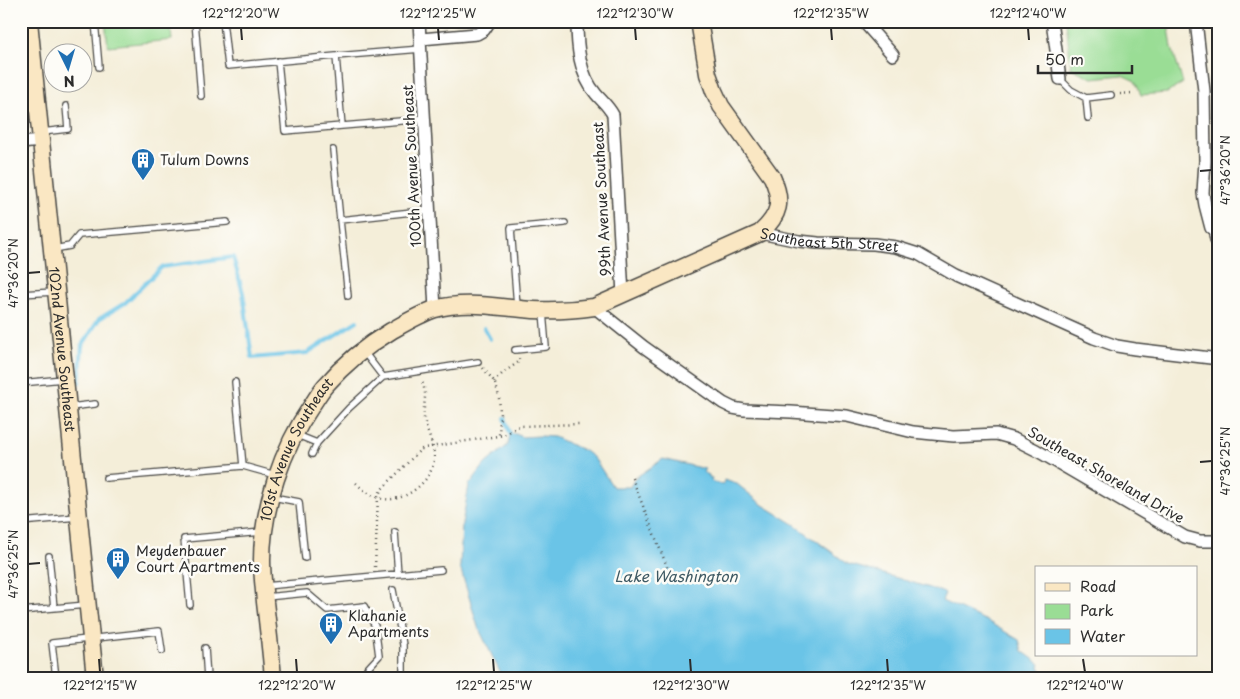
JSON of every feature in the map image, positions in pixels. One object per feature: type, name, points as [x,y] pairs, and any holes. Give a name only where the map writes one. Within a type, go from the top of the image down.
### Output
[{"type":"street","name":"102nd Avenue Southeast","points":[[29,21],[96,678]]},
{"type":"street","name":"100th Avenue Southeast","points":[[419,21],[435,309]]},
{"type":"street","points":[[421,44],[477,34],[484,30],[490,21]]},
{"type":"street","name":"99th Avenue Southeast","points":[[577,21],[580,55],[586,80],[614,116],[623,295]]},
{"type":"street","points":[[699,21],[708,74],[721,106],[772,177],[777,188],[777,209],[774,217],[770,224],[760,233]]},
{"type":"street","points":[[863,21],[893,55]]},
{"type":"street","points":[[1052,21],[1060,79]]},
{"type":"street","points":[[1196,21],[1204,92],[1203,193],[1211,228]]},
{"type":"street","points":[[21,143],[40,137]]},
{"type":"street","name":"Southeast 5th Street","points":[[435,309],[478,305],[543,310],[571,310],[594,307],[760,233],[818,244],[874,244],[896,247],[918,254],[956,276],[1094,338],[1117,346],[1219,358]]},
{"type":"street","name":"Southeast Shoreland Drive","points":[[594,307],[644,347],[723,403],[733,408],[847,416],[912,432],[954,436],[996,434],[1014,439],[1036,450],[1185,537],[1219,541]]},
{"type":"street","name":"101st Avenue Southeast","points":[[273,676],[262,560],[264,532],[271,496],[283,458],[300,422],[324,387],[349,361],[378,339],[408,321],[435,309]]},
{"type":"lane","points":[[95,21],[99,67]]},
{"type":"lane","points":[[195,21],[202,96]]},
{"type":"lane","points":[[224,21],[228,66],[336,56],[421,44]]},
{"type":"lane","points":[[336,56],[342,126]]},
{"type":"lane","points":[[278,61],[285,131],[425,119]]},
{"type":"lane","points":[[1060,79],[1071,90],[1086,98],[1111,95]]},
{"type":"lane","points":[[1086,98],[1088,118]]},
{"type":"lane","points":[[40,137],[68,129],[66,106]]},
{"type":"lane","points":[[333,150],[348,296]]},
{"type":"lane","points":[[340,220],[430,210]]},
{"type":"lane","points":[[52,249],[70,246],[79,235],[227,222]]},
{"type":"lane","points":[[518,308],[511,228],[565,223]]},
{"type":"lane","points":[[1211,228],[1213,240],[1219,249]]},
{"type":"lane","points":[[21,294],[56,292]]},
{"type":"lane","points":[[515,350],[546,347],[543,310]]},
{"type":"lane","points":[[362,351],[383,377]]},
{"type":"lane","points":[[312,454],[317,443],[349,408],[383,377],[478,362]]},
{"type":"lane","points":[[21,383],[65,378]]},
{"type":"lane","points":[[235,382],[243,466]]},
{"type":"lane","points":[[68,407],[95,404]]},
{"type":"lane","points":[[294,434],[317,443]]},
{"type":"lane","points":[[106,478],[243,466],[277,475]]},
{"type":"lane","points":[[271,496],[299,502],[305,558]]},
{"type":"lane","points":[[21,522],[79,517]]},
{"type":"lane","points":[[190,605],[184,540],[264,532]]},
{"type":"lane","points":[[395,532],[398,574]]},
{"type":"lane","points":[[49,556],[54,608]]},
{"type":"lane","points":[[264,591],[375,576],[441,570]]},
{"type":"lane","points":[[393,590],[403,645],[403,678]]},
{"type":"lane","points":[[264,591],[307,593],[327,610],[364,606],[375,626],[379,656],[367,669],[367,678]]},
{"type":"lane","points":[[21,611],[88,605]]},
{"type":"lane","points":[[56,678],[52,643],[159,631],[162,651]]},
{"type":"lane","points":[[205,648],[207,678]]},
{"type":"lane","points":[[241,678],[273,676]]},
{"type":"path","points":[[1111,95],[1132,93],[1132,96]]},
{"type":"path","points":[[494,382],[503,373],[520,362],[515,350]]},
{"type":"path","points":[[478,362],[494,382],[498,396],[500,408],[499,436]]},
{"type":"path","points":[[356,483],[369,494],[384,499],[396,499],[421,485],[431,472],[435,457],[424,419],[423,406],[425,395],[421,371]]},
{"type":"path","points":[[375,576],[378,497],[381,490],[420,450],[433,446],[504,435],[519,426],[581,424]]},
{"type":"path","points":[[632,478],[673,582]]},
{"type":"green space","points":[[105,21],[170,21],[172,40],[108,46]]},
{"type":"green space","points":[[1066,21],[1168,21],[1172,48],[1183,83],[1167,93],[1141,95],[1135,81],[1122,75],[1092,78],[1071,68]]},
{"type":"water","name":"Lake Washington","points":[[510,434],[522,437],[554,437],[585,451],[594,458],[613,487],[630,487],[635,478],[663,459],[705,469],[703,472],[712,478],[711,481],[723,485],[724,480],[737,484],[763,505],[794,524],[848,564],[945,593],[942,601],[987,621],[1019,640],[1022,651],[1040,664],[1039,667],[1047,678],[503,678],[478,627],[460,567],[462,524],[469,485],[485,464],[508,445]]},
{"type":"waterway","points":[[79,382],[82,346],[99,319],[125,303],[162,267],[233,257],[243,293],[252,358],[307,353],[357,321]]},
{"type":"waterway","points":[[484,328],[490,339]]},
{"type":"waterway","points":[[505,418],[512,437]]},
{"type":"place","name":"Tulum Downs","points":[[143,181]]},
{"type":"place","name":"Meydenbauer Court Apartments","points":[[118,580]]},
{"type":"place","name":"Klahanie Apartments","points":[[331,645]]}]
